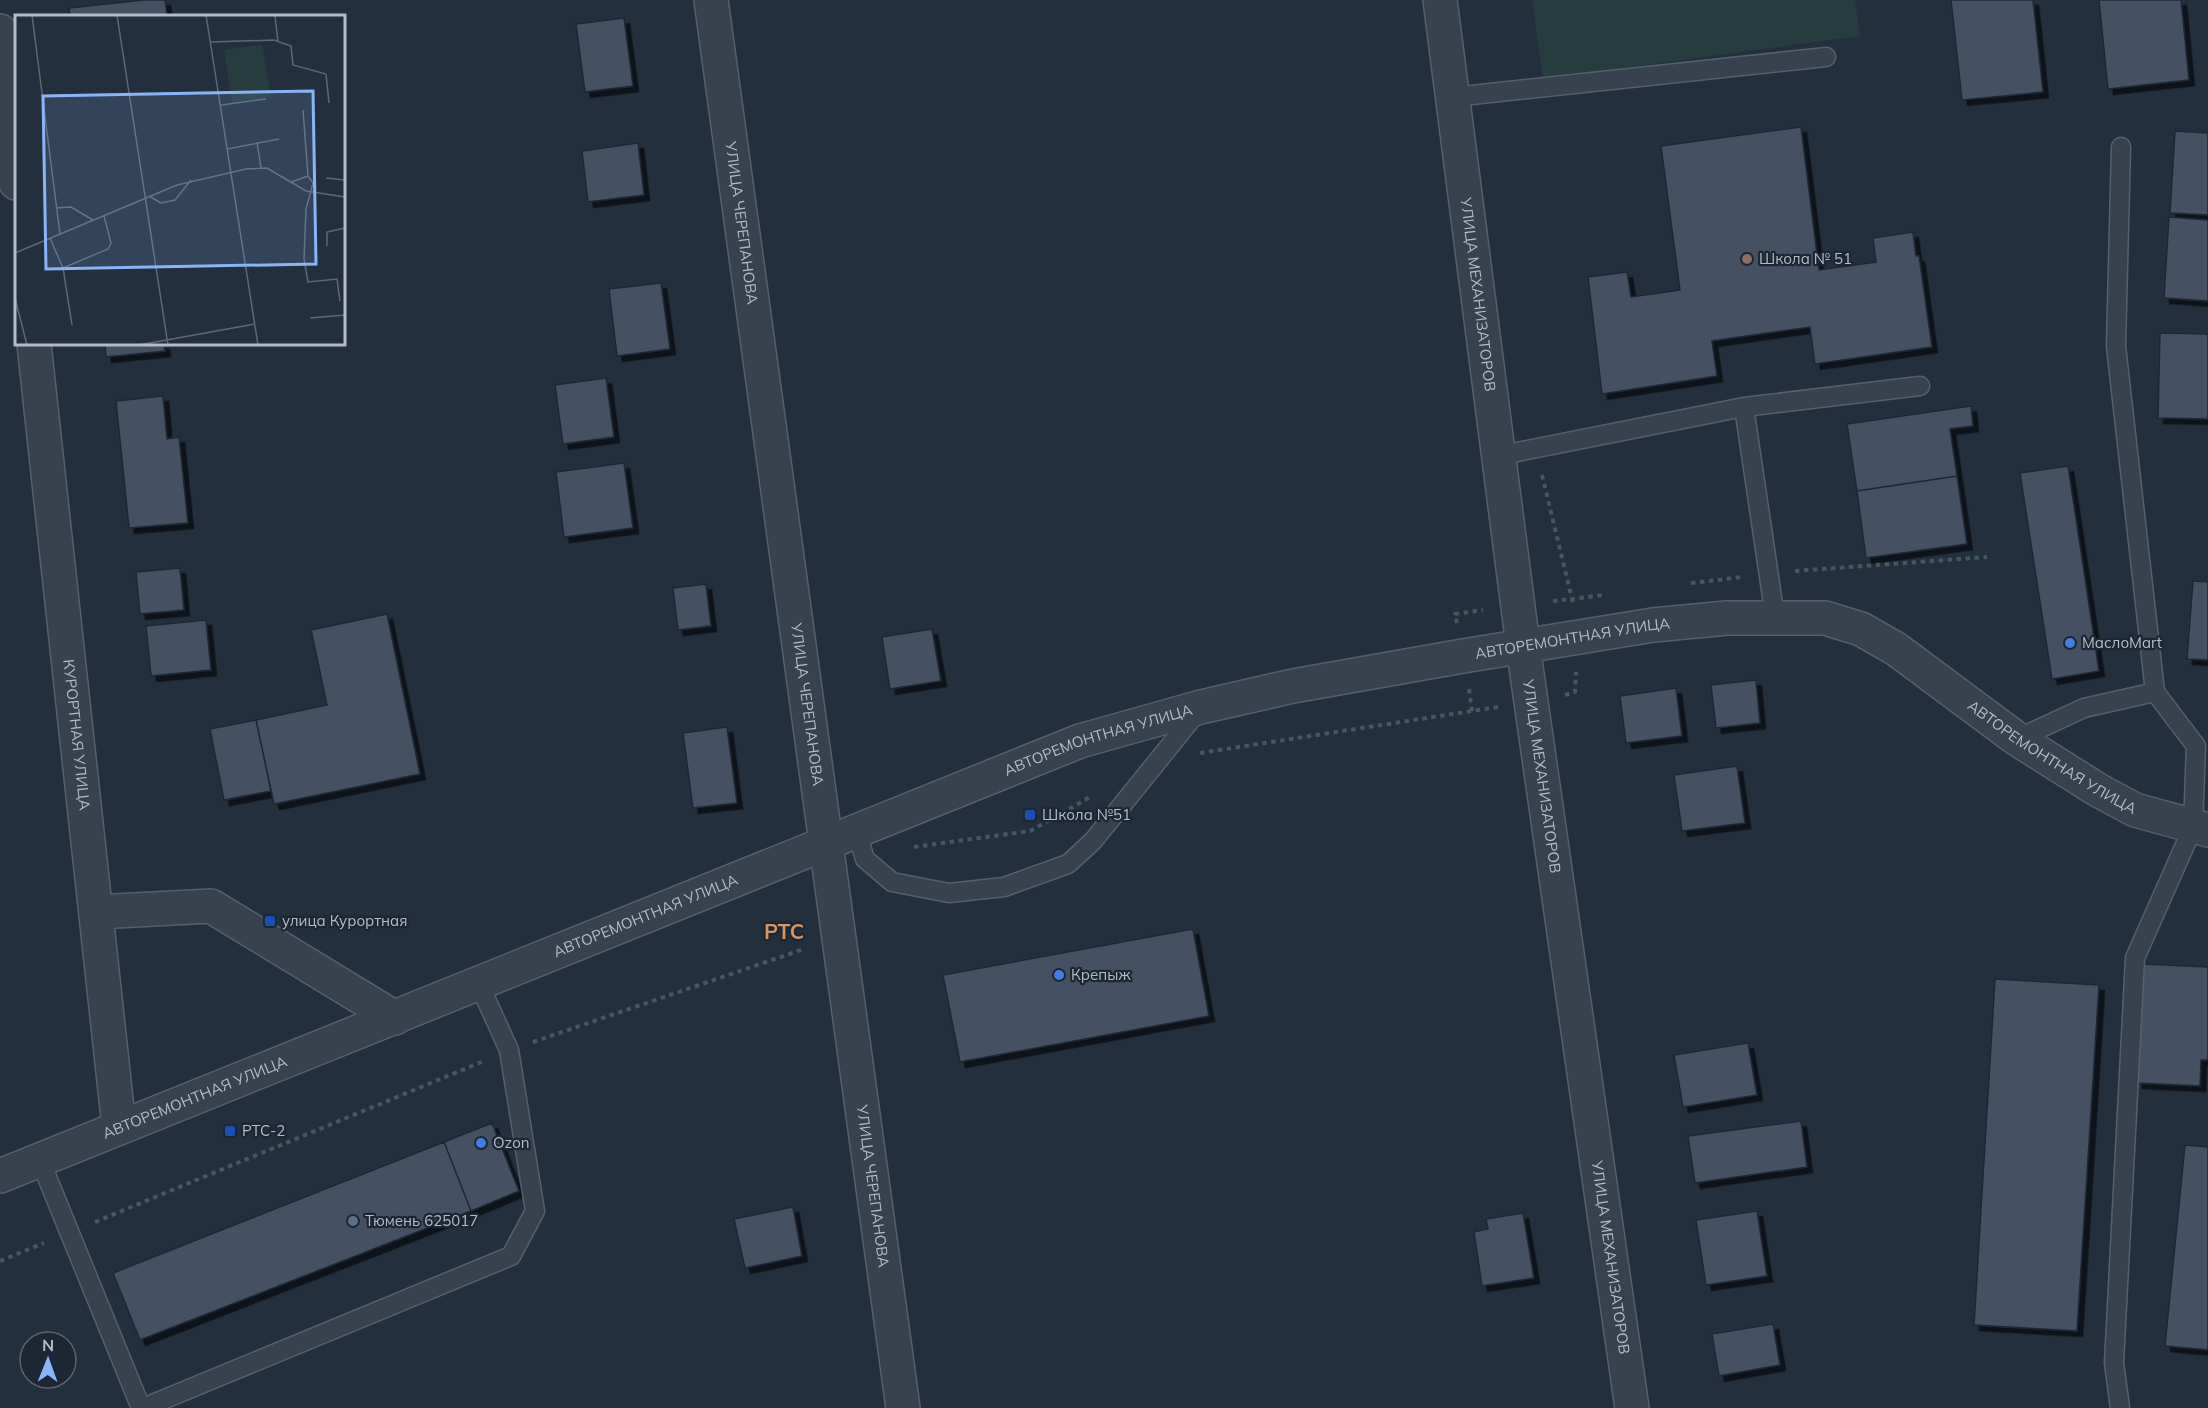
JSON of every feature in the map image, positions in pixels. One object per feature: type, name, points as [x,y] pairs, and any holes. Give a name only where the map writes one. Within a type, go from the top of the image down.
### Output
[{"type":"street","name":"УЛИЦА ЧЕРЕПАНОВА","points":[[711,0],[841,836],[839,938],[903,1408]]},
{"type":"street","name":"УЛИЦА МЕХАНИЗАТОРОВ","points":[[1440,0],[1497,456],[1632,1408]]},
{"type":"street","points":[[0,31],[15,174]]},
{"type":"street","name":"КУРОРТНАЯ УЛИЦА","points":[[34,345],[119,1127]]},
{"type":"street","name":"АВТОРЕМОНТНАЯ УЛИЦА","points":[[0,1176],[1080,741],[1201,707],[1293,686],[1653,625],[1775,617],[1825,618],[1861,630],[1896,649],[2017,739],[2079,779],[2135,810],[2200,829]]},
{"type":"street","points":[[96,912],[211,906],[395,1018]]},
{"type":"lane","points":[[1453,97],[1826,57]]},
{"type":"lane","points":[[2120,1408],[2114,1363],[2135,958],[2200,829],[2196,746],[2156,692],[2115,346],[2121,147]]},
{"type":"lane","points":[[1497,456],[1744,406],[1920,386]]},
{"type":"lane","points":[[1744,406],[1775,617]]},
{"type":"lane","points":[[2017,739],[2084,708],[2156,692]]},
{"type":"lane","points":[[841,836],[892,882],[949,893],[1004,886],[1068,864],[1093,841],[1201,707]]},
{"type":"lane","points":[[40,1160],[142,1408],[511,1256],[535,1211],[509,1050],[479,984]]},
{"type":"path","points":[[1536,448],[1572,599]]},
{"type":"path","points":[[1158,759],[1472,711]]},
{"type":"path","points":[[892,882],[902,849],[1030,831],[1099,792]]},
{"type":"path","points":[[0,1262],[509,1050],[839,938]]},
{"type":"green space","points":[[1532,0],[1855,0],[1860,36],[1543,79]]},
{"type":"building","points":[[165,0],[167,15],[70,15],[69,8]]},
{"type":"building","points":[[1951,0],[2033,0],[2043,92],[1962,100]]},
{"type":"building","points":[[2099,0],[2181,0],[2189,80],[2108,89]]},
{"type":"building","points":[[624,18],[633,86],[585,92],[576,24]]},
{"type":"building","points":[[1801,127],[1819,270],[1876,262],[1873,238],[1913,232],[1916,256],[1919,256],[1932,347],[1815,364],[1810,327],[1712,341],[1717,376],[1602,394],[1588,277],[1627,272],[1631,297],[1680,290],[1661,146]]},
{"type":"building","points":[[2175,131],[2208,133],[2208,215],[2170,213]]},
{"type":"building","points":[[638,143],[644,195],[588,202],[582,151]]},
{"type":"building","points":[[2169,217],[2208,220],[2208,301],[2164,298]]},
{"type":"building","points":[[661,283],[670,349],[617,356],[609,289]]},
{"type":"building","points":[[2160,333],[2208,334],[2208,419],[2158,418]]},
{"type":"building","points":[[105,345],[164,345],[165,351],[106,357]]},
{"type":"building","points":[[606,378],[614,437],[563,444],[555,385]]},
{"type":"building","points":[[163,396],[167,439],[179,437],[188,523],[129,528],[116,401]]},
{"type":"building","points":[[1971,406],[1973,426],[1950,429],[1957,476],[1857,491],[1847,424]]},
{"type":"building","points":[[624,463],[633,528],[564,537],[556,472]]},
{"type":"building","points":[[2068,466],[2099,671],[2052,679],[2020,473]]},
{"type":"building","points":[[1957,476],[1967,544],[1866,558],[1857,491]]},
{"type":"building","points":[[180,568],[184,610],[140,614],[136,572]]},
{"type":"building","points":[[2193,581],[2208,582],[2208,660],[2187,659]]},
{"type":"building","points":[[706,584],[711,626],[678,630],[673,588]]},
{"type":"building","points":[[387,614],[420,774],[274,804],[256,720],[327,705],[311,630]]},
{"type":"building","points":[[206,620],[211,670],[151,676],[146,626]]},
{"type":"building","points":[[932,629],[941,681],[890,689],[882,637]]},
{"type":"building","points":[[1756,680],[1760,723],[1716,728],[1711,685]]},
{"type":"building","points":[[1676,688],[1682,736],[1626,743],[1620,696]]},
{"type":"building","points":[[256,720],[271,791],[224,800],[210,729]]},
{"type":"building","points":[[727,727],[737,803],[693,808],[683,733]]},
{"type":"building","points":[[1737,766],[1745,823],[1682,831],[1674,775]]},
{"type":"building","points":[[1193,929],[1209,1016],[960,1062],[943,975]]},
{"type":"building","points":[[2143,964],[2208,967],[2208,1060],[2201,1060],[2200,1086],[2137,1083]]},
{"type":"building","points":[[1995,979],[2099,985],[2077,1331],[1974,1325]]},
{"type":"building","points":[[1748,1043],[1757,1095],[1683,1107],[1674,1055]]},
{"type":"building","points":[[1801,1121],[1807,1167],[1695,1183],[1688,1136]]},
{"type":"building","points":[[492,1123],[519,1191],[471,1211],[444,1142]]},
{"type":"building","points":[[444,1142],[471,1211],[140,1340],[113,1273]]},
{"type":"building","points":[[2185,1145],[2208,1147],[2208,1350],[2165,1346]]},
{"type":"building","points":[[793,1207],[802,1256],[745,1268],[734,1219]]},
{"type":"building","points":[[1757,1211],[1767,1276],[1706,1285],[1696,1220]]},
{"type":"building","points":[[1523,1213],[1534,1278],[1482,1286],[1474,1232],[1488,1229],[1486,1219]]},
{"type":"building","points":[[1773,1324],[1780,1365],[1719,1376],[1712,1334]]},
{"type":"place","name":"Школа № 51","points":[[1747,259]]},
{"type":"place","name":"МаслоMart","points":[[2070,643]]},
{"type":"place","name":"Школа №51","points":[[1030,815]]},
{"type":"place","name":"улица Курортная","points":[[270,921]]},
{"type":"place","name":"Крепыж","points":[[1059,975]]},
{"type":"place","name":"РТС-2","points":[[230,1131]]},
{"type":"place","name":"Ozon","points":[[481,1143]]},
{"type":"place","name":"Тюмень 625017","points":[[353,1221]]},
{"type":"district","name":"РТС","points":[[784,932]]}]
